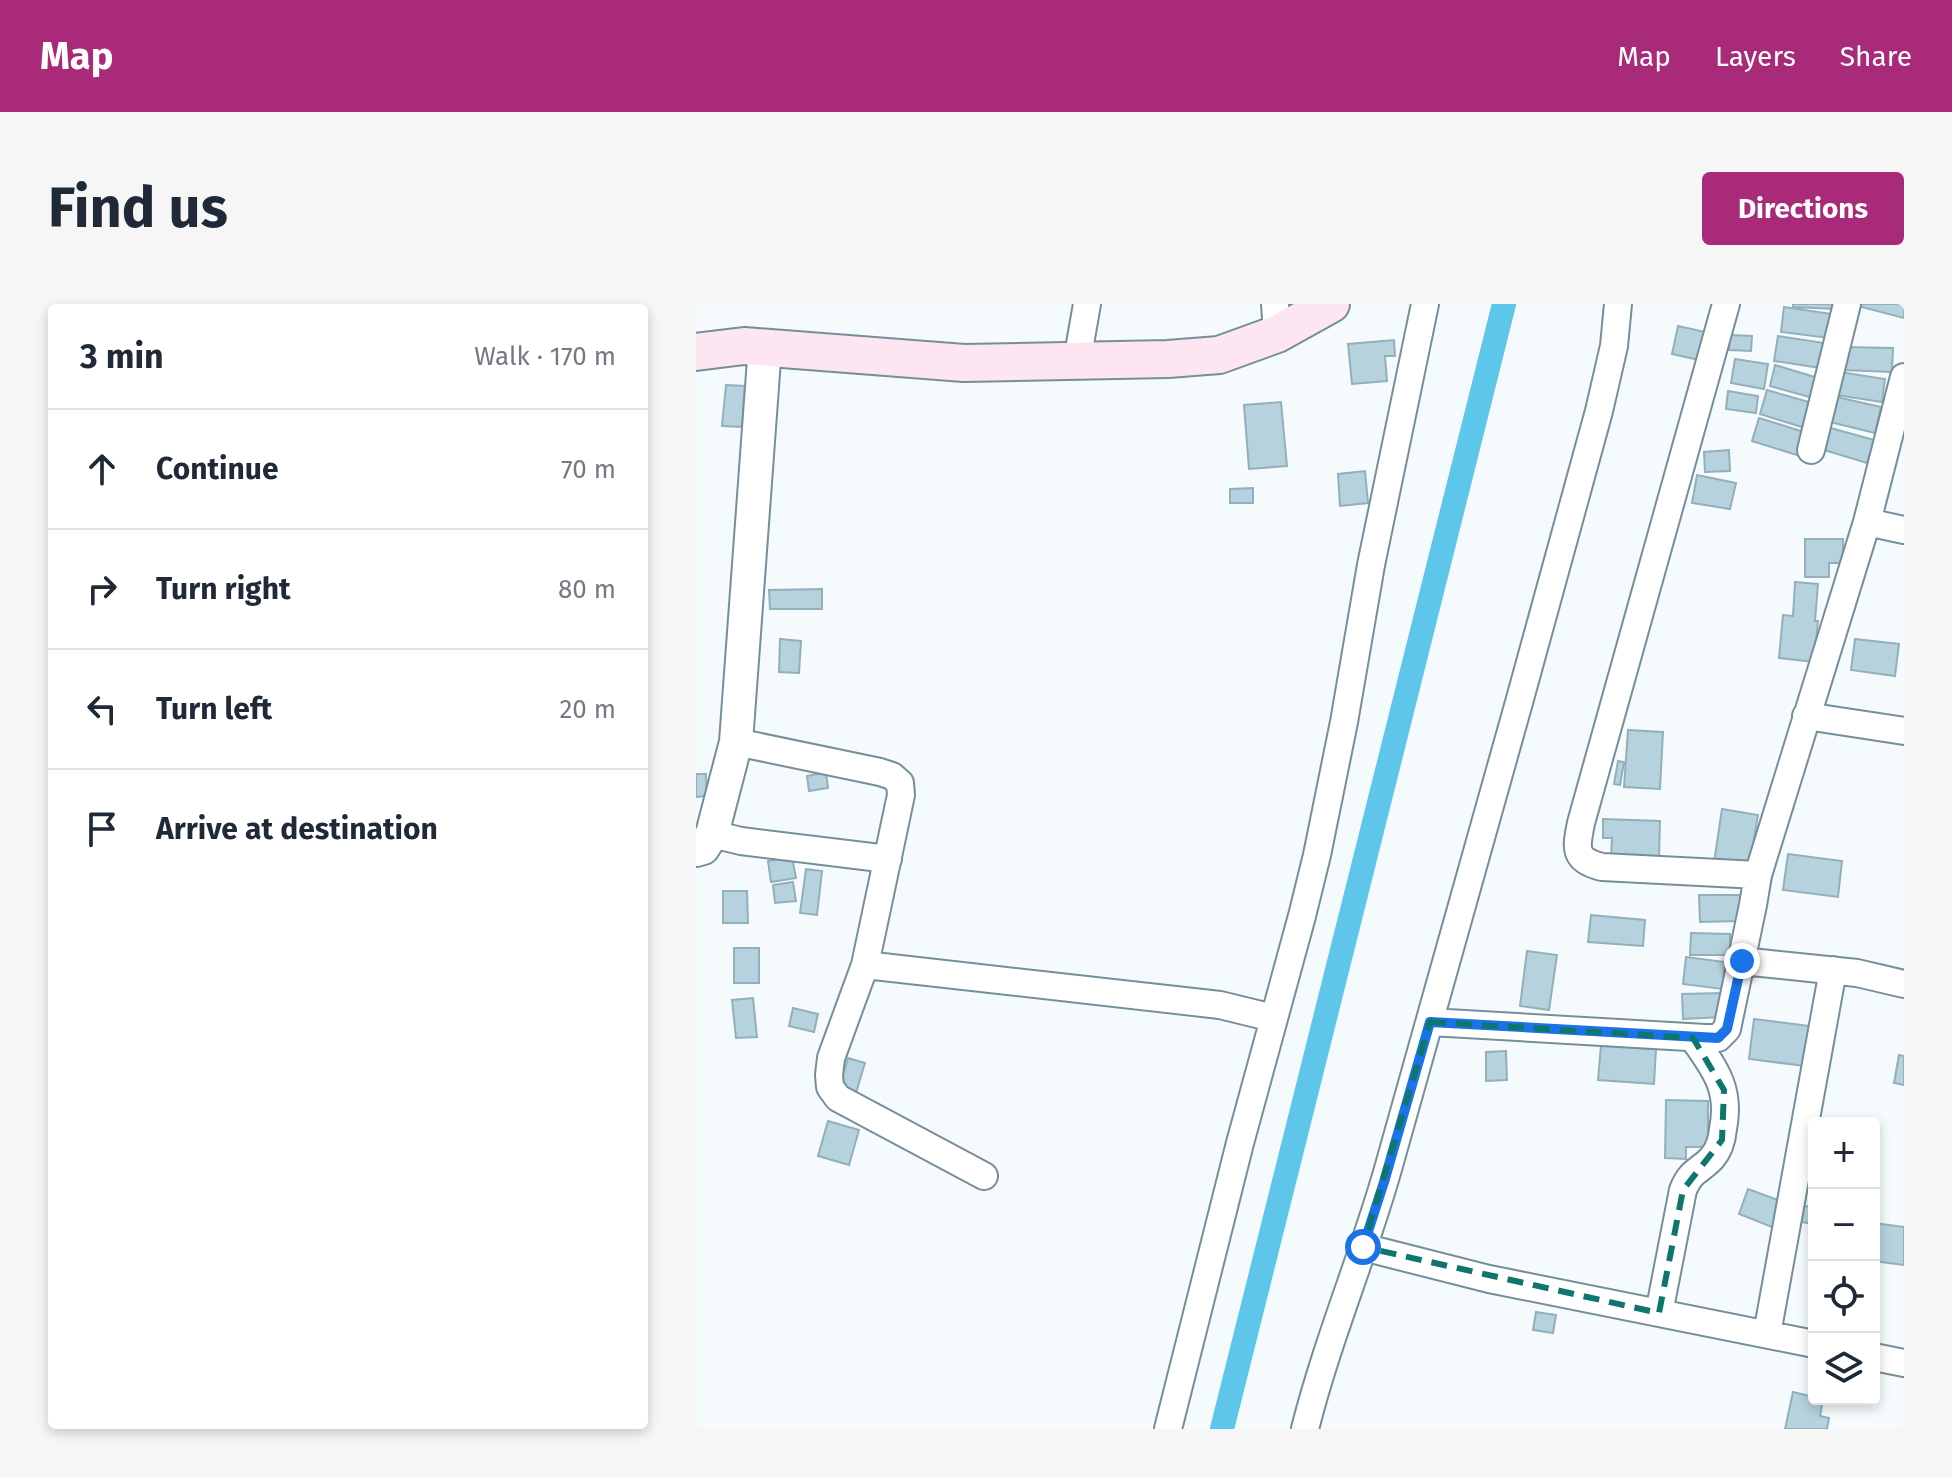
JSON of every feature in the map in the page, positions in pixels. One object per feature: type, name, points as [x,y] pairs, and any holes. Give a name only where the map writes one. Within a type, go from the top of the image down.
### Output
[{"type":"main road","points":[[696,352],[765,346],[964,363],[1168,359],[1219,355],[1276,319],[1331,304]]},
{"type":"street","points":[[1077,361],[1087,304]]},
{"type":"street","points":[[1168,1429],[1320,840],[1371,565],[1425,304]]},
{"type":"street","points":[[1305,1429],[1316,1386],[1384,1182],[1480,849],[1599,411],[1614,346],[1618,304]]},
{"type":"street","points":[[1726,304],[1578,841],[1580,856],[1586,863],[1602,867],[1758,875]]},
{"type":"street","points":[[1811,450],[1847,304]]},
{"type":"street","points":[[765,346],[736,742],[704,842],[741,841],[888,859]]},
{"type":"street","points":[[1430,1022],[1693,1038],[1718,1038],[1727,1029],[1758,875],[1867,522],[1904,377]]},
{"type":"street","points":[[1867,522],[1904,530]]},
{"type":"street","points":[[1806,716],[1904,731]]},
{"type":"street","points":[[736,742],[892,776],[900,783],[901,795],[865,965],[831,1058],[830,1087],[838,1098],[984,1176]]},
{"type":"street","points":[[1742,961],[1857,973],[1904,984]]},
{"type":"street","points":[[865,965],[1220,1005],[1273,1018]]},
{"type":"street","points":[[1767,1334],[1833,970]]},
{"type":"street","points":[[1659,1313],[1683,1190],[1688,1178],[1713,1157],[1722,1140],[1726,1114],[1724,1090],[1715,1068],[1693,1038]]},
{"type":"street","points":[[1363,1247],[1489,1279],[1808,1343]]},
{"type":"street","points":[[1880,1358],[1904,1363]]},
{"type":"highlighted area","points":[[1430,1022],[1693,1038],[1724,1090],[1722,1140],[1683,1190],[1659,1313],[1363,1247]]},
{"type":"building","points":[[1793,304],[1835,304],[1835,309],[1793,307]]},
{"type":"building","points":[[1904,304],[1904,318],[1858,306]]},
{"type":"building","points":[[1784,307],[1832,314],[1829,338],[1781,332]]},
{"type":"building","points":[[1678,326],[1705,332],[1699,360],[1672,354]]},
{"type":"building","points":[[1730,335],[1752,336],[1751,351],[1729,350]]},
{"type":"building","points":[[1778,336],[1824,343],[1821,368],[1774,361]]},
{"type":"building","points":[[1394,340],[1395,356],[1385,356],[1387,381],[1352,384],[1348,344]]},
{"type":"building","points":[[1844,347],[1893,348],[1892,372],[1843,370]]},
{"type":"building","points":[[1735,359],[1768,364],[1764,389],[1731,383]]},
{"type":"building","points":[[1775,365],[1818,378],[1813,398],[1770,386]]},
{"type":"building","points":[[1840,372],[1885,379],[1882,402],[1836,395]]},
{"type":"building","points":[[726,385],[745,386],[742,427],[722,426]]},
{"type":"building","points":[[1767,390],[1812,403],[1805,428],[1760,414]]},
{"type":"building","points":[[1728,391],[1758,396],[1756,413],[1726,409]]},
{"type":"building","points":[[1832,396],[1881,407],[1875,433],[1826,421]]},
{"type":"building","points":[[1281,402],[1287,466],[1249,469],[1244,405]]},
{"type":"building","points":[[1759,418],[1804,432],[1797,455],[1752,441]]},
{"type":"building","points":[[1827,427],[1874,440],[1867,463],[1821,449]]},
{"type":"building","points":[[1729,450],[1730,471],[1705,472],[1704,452]]},
{"type":"building","points":[[1365,471],[1368,503],[1340,506],[1338,474]]},
{"type":"building","points":[[1697,475],[1736,483],[1730,509],[1692,503]]},
{"type":"building","points":[[1253,488],[1253,503],[1230,503],[1230,489]]},
{"type":"building","points":[[1805,539],[1843,539],[1843,563],[1829,563],[1829,577],[1805,577]]},
{"type":"building","points":[[1795,582],[1818,584],[1814,662],[1779,658],[1783,615],[1793,616]]},
{"type":"building","points":[[822,589],[822,609],[770,609],[769,590]]},
{"type":"building","points":[[780,639],[801,641],[799,673],[779,672]]},
{"type":"building","points":[[1855,639],[1899,644],[1895,676],[1851,670]]},
{"type":"building","points":[[1628,730],[1663,732],[1660,789],[1624,787]]},
{"type":"building","points":[[1618,761],[1624,762],[1620,785],[1614,784]]},
{"type":"building","points":[[826,772],[828,788],[809,791],[807,776]]},
{"type":"building","points":[[696,774],[706,774],[707,796],[696,797]]},
{"type":"building","points":[[1722,809],[1758,815],[1749,869],[1714,863]]},
{"type":"building","points":[[1603,819],[1660,821],[1659,857],[1611,855],[1612,838],[1603,838]]},
{"type":"building","points":[[1788,854],[1842,861],[1838,897],[1783,890]]},
{"type":"building","points":[[792,857],[796,878],[771,882],[768,861]]},
{"type":"building","points":[[806,869],[822,871],[817,915],[800,913]]},
{"type":"building","points":[[793,882],[796,901],[775,903],[773,885]]},
{"type":"building","points":[[723,891],[747,891],[748,923],[723,923]]},
{"type":"building","points":[[1699,895],[1741,895],[1741,921],[1700,922]]},
{"type":"building","points":[[1591,915],[1645,920],[1643,946],[1588,942]]},
{"type":"building","points":[[1691,933],[1730,934],[1730,955],[1690,955]]},
{"type":"building","points":[[734,948],[759,948],[759,983],[734,983]]},
{"type":"building","points":[[1527,951],[1557,955],[1549,1010],[1520,1006]]},
{"type":"building","points":[[1686,957],[1725,962],[1722,989],[1683,984]]},
{"type":"building","points":[[1721,993],[1722,1017],[1683,1019],[1682,994]]},
{"type":"building","points":[[753,998],[757,1037],[736,1038],[732,1000]]},
{"type":"building","points":[[793,1008],[818,1014],[814,1032],[789,1026]]},
{"type":"building","points":[[1754,1019],[1818,1027],[1813,1067],[1749,1059]]},
{"type":"building","points":[[1601,1045],[1656,1049],[1654,1084],[1598,1080]]},
{"type":"building","points":[[1506,1051],[1507,1080],[1486,1081],[1486,1052]]},
{"type":"building","points":[[1899,1055],[1904,1056],[1904,1085],[1894,1083]]},
{"type":"building","points":[[848,1058],[865,1063],[856,1093],[839,1088]]},
{"type":"building","points":[[1666,1100],[1708,1101],[1708,1147],[1686,1147],[1686,1159],[1665,1158]]},
{"type":"building","points":[[828,1121],[859,1130],[849,1165],[818,1156]]},
{"type":"building","points":[[1748,1189],[1786,1203],[1777,1229],[1739,1214]]},
{"type":"building","points":[[1803,1206],[1808,1206],[1808,1223],[1801,1222]]},
{"type":"building","points":[[1880,1224],[1904,1227],[1904,1265],[1880,1262]]},
{"type":"building","points":[[1536,1312],[1556,1315],[1553,1333],[1533,1330]]},
{"type":"building","points":[[1793,1392],[1808,1396],[1808,1405],[1822,1405],[1820,1416],[1829,1418],[1827,1429],[1785,1429]]},
{"type":"waterway","points":[[1222,1429],[1504,304]]},
{"type":"route","points":[[1363,1247],[1430,1022],[1718,1038],[1727,1029],[1742,961]]}]
